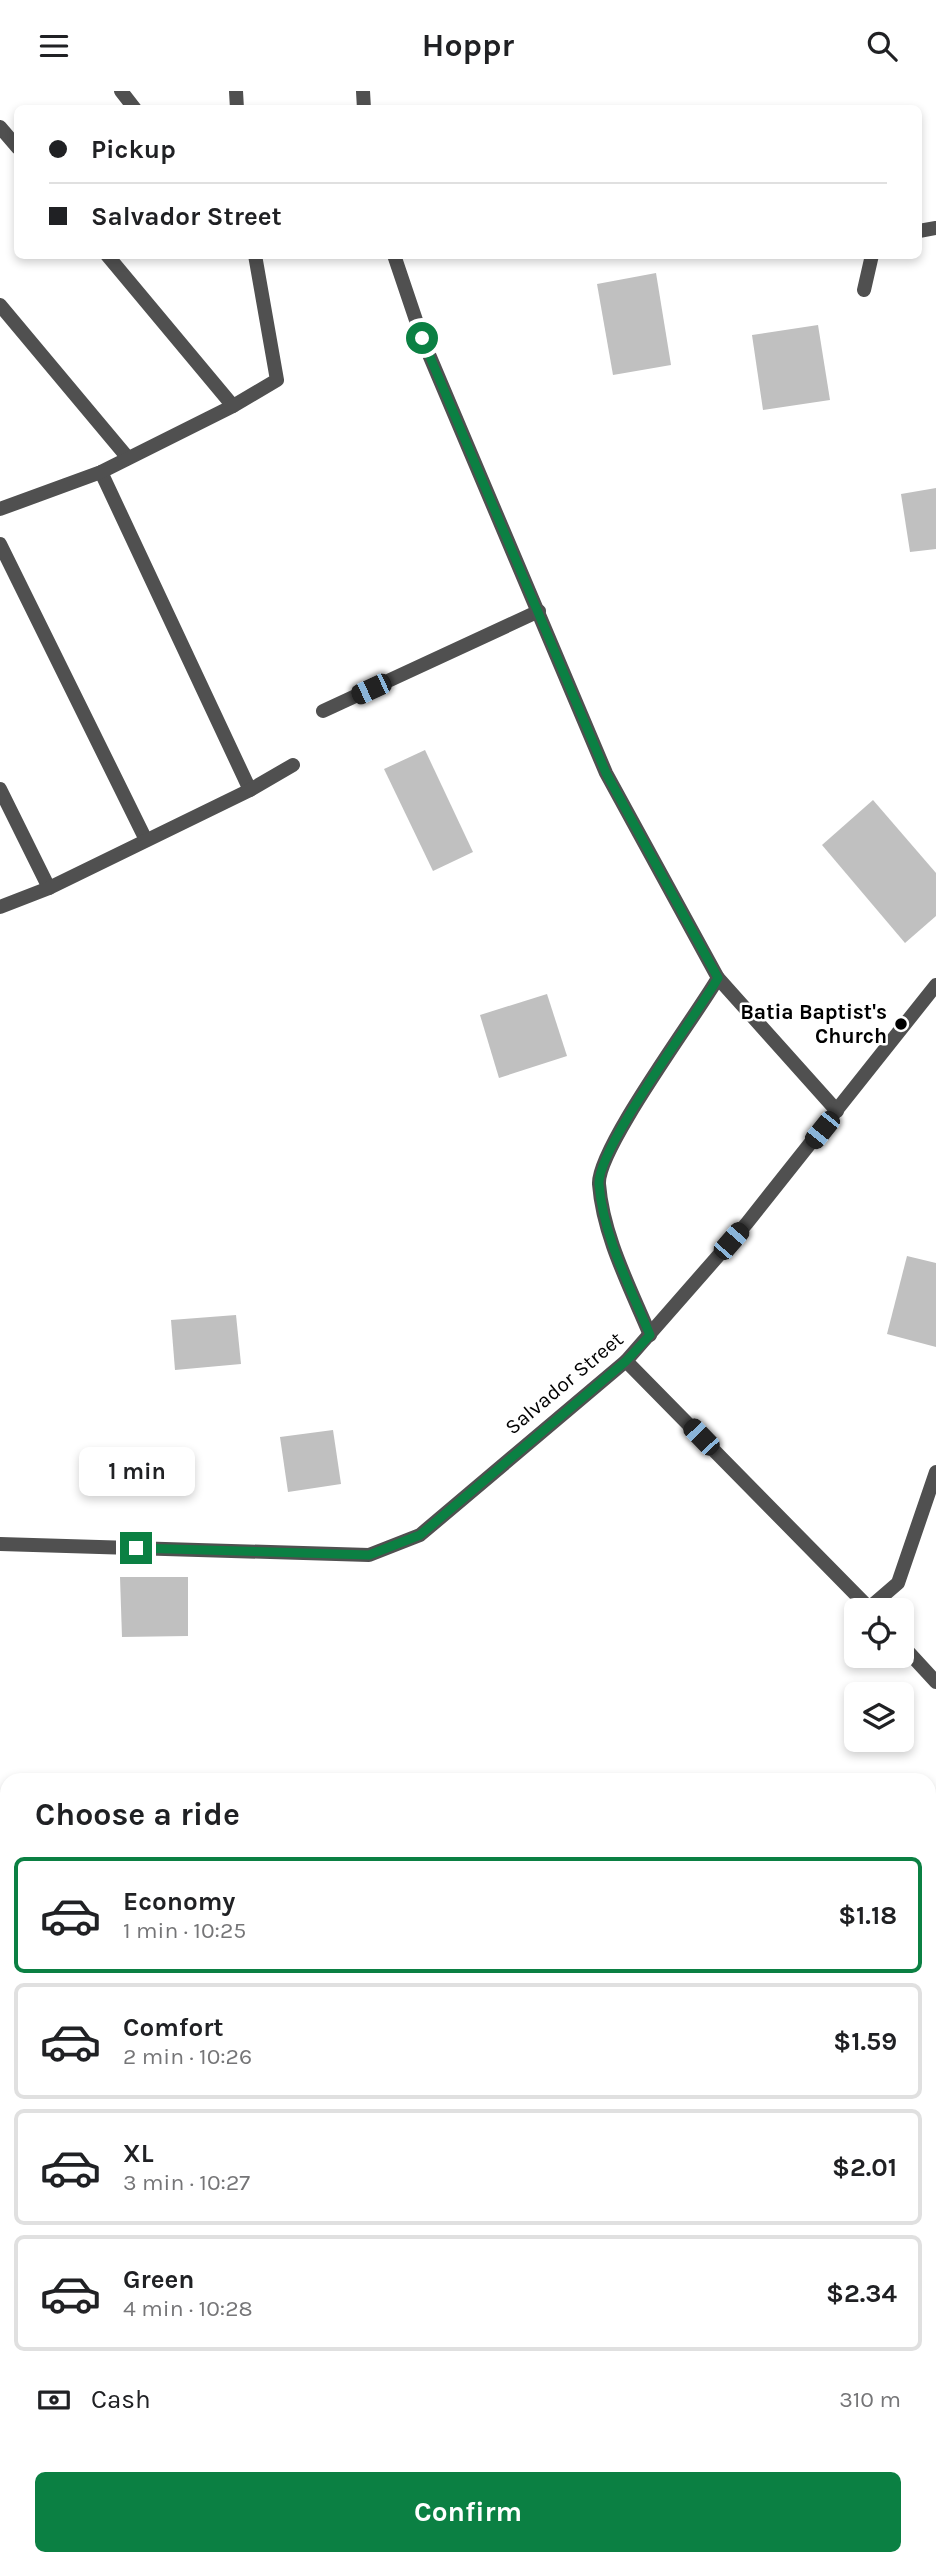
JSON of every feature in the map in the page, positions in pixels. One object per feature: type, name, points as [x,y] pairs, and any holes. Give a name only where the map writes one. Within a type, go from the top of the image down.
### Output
[{"type":"street","points":[[121,91],[132,105]]},
{"type":"street","points":[[0,127],[14,143]]},
{"type":"street","points":[[110,259],[233,406]]},
{"type":"street","points":[[0,490],[5,506],[101,472],[233,406],[277,380],[255,259]]},
{"type":"street","points":[[395,259],[422,338],[606,773],[718,978],[837,1111]]},
{"type":"street","points":[[864,290],[871,259]]},
{"type":"street","points":[[0,305],[128,458]]},
{"type":"street","points":[[101,472],[250,790]]},
{"type":"street","points":[[0,544],[146,840]]},
{"type":"street","points":[[323,711],[539,611]]},
{"type":"street","points":[[0,907],[49,888],[250,790],[293,765]]},
{"type":"street","points":[[0,789],[49,888]]},
{"type":"street","points":[[650,1335],[613,1248],[599,1182],[607,1152],[622,1126],[718,978]]},
{"type":"street","name":"Salvador Street","points":[[0,1544],[369,1555],[420,1535],[626,1361],[747,1223],[936,985]]},
{"type":"street","points":[[626,1361],[859,1598]]},
{"type":"street","points":[[882,1598],[898,1583],[936,1472]]},
{"type":"street","points":[[914,1658],[936,1682]]},
{"type":"building","points":[[656,273],[671,365],[613,375],[597,284]]},
{"type":"building","points":[[818,325],[830,400],[763,410],[752,335]]},
{"type":"building","points":[[936,488],[936,549],[910,552],[901,494]]},
{"type":"building","points":[[425,750],[473,852],[433,871],[384,769]]},
{"type":"building","points":[[873,800],[936,873],[936,916],[905,943],[822,845]]},
{"type":"building","points":[[547,994],[567,1056],[499,1078],[480,1015]]},
{"type":"building","points":[[907,1256],[936,1263],[936,1347],[887,1334]]},
{"type":"building","points":[[236,1315],[241,1364],[175,1370],[171,1320]]},
{"type":"building","points":[[333,1430],[341,1484],[288,1492],[280,1437]]},
{"type":"building","points":[[120,1577],[188,1577],[188,1636],[122,1637]]},
{"type":"place","name":"Batia Baptist's Church","points":[[901,1024]]},
{"type":"route","points":[[136,1548],[369,1555],[420,1535],[531,1438],[626,1361],[650,1335],[613,1248],[599,1182],[607,1152],[622,1126],[696,1016],[718,978],[606,773],[422,338]]}]
